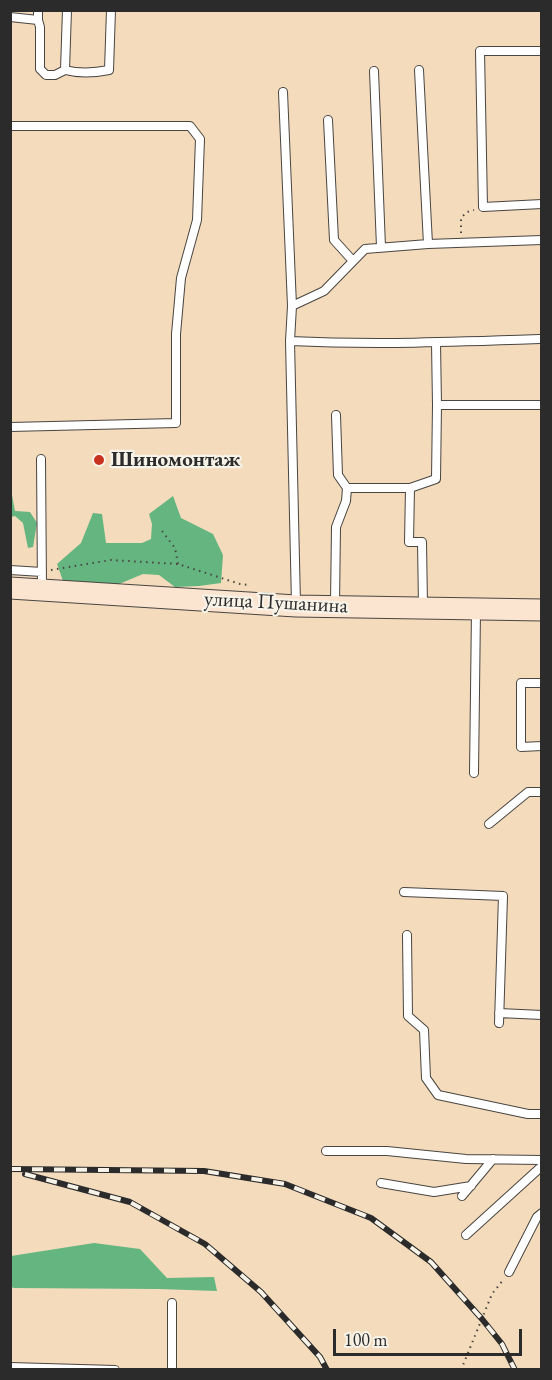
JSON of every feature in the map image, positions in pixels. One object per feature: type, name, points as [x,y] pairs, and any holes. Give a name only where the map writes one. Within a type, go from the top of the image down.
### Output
[{"type":"street","name":"улица Пушанина","points":[[10,588],[42,580],[296,606],[542,610]]},
{"type":"lane","points":[[38,10],[40,69],[46,75],[55,75],[65,69]]},
{"type":"lane","points":[[65,69],[67,10]]},
{"type":"lane","points":[[65,69],[76,73],[109,70],[111,10]]},
{"type":"lane","points":[[10,17],[38,20]]},
{"type":"lane","points":[[542,51],[480,51],[483,207],[542,204]]},
{"type":"lane","points":[[419,69],[428,244]]},
{"type":"lane","points":[[374,71],[381,248]]},
{"type":"lane","points":[[283,92],[292,306],[290,341],[296,606]]},
{"type":"lane","points":[[328,120],[334,240],[353,261]]},
{"type":"lane","points":[[10,126],[190,126],[200,139],[197,220],[181,278],[176,334],[176,423],[10,427]]},
{"type":"lane","points":[[292,306],[324,291],[365,249],[542,240]]},
{"type":"lane","points":[[290,341],[346,344],[542,339]]},
{"type":"lane","points":[[347,488],[410,488],[436,478],[436,343]]},
{"type":"lane","points":[[437,405],[542,405]]},
{"type":"lane","points":[[335,606],[336,527],[346,501],[347,488],[338,475],[336,415]]},
{"type":"lane","points":[[10,570],[42,580],[41,459]]},
{"type":"lane","points":[[410,488],[409,542],[422,542],[423,608]]},
{"type":"lane","points":[[474,773],[476,608]]},
{"type":"lane","points":[[542,683],[521,683],[521,747],[542,747]]},
{"type":"lane","points":[[489,824],[528,792],[542,792]]},
{"type":"lane","points":[[404,892],[503,896],[499,1023]]},
{"type":"lane","points":[[407,935],[408,1016],[424,1029],[426,1078],[438,1095],[528,1114],[542,1114]]},
{"type":"lane","points":[[499,1013],[542,1015]]},
{"type":"lane","points":[[326,1151],[387,1151],[466,1159],[542,1160]]},
{"type":"lane","points":[[462,1196],[493,1160]]},
{"type":"lane","points":[[466,1235],[542,1166]]},
{"type":"lane","points":[[381,1183],[434,1192],[471,1186]]},
{"type":"lane","points":[[509,1272],[537,1217],[542,1213]]},
{"type":"lane","points":[[172,1303],[172,1370]]},
{"type":"lane","points":[[10,1367],[116,1370]]},
{"type":"path","points":[[455,243],[462,231],[461,218],[468,212],[483,207]]},
{"type":"path","points":[[162,531],[175,548],[178,564]]},
{"type":"path","points":[[461,1370],[492,1294],[509,1272]]},
{"type":"green space","points":[[11,493],[15,511],[30,512],[37,523],[33,547],[28,548],[23,523],[15,516],[11,517]]},
{"type":"green space","points":[[173,496],[181,518],[213,534],[223,555],[221,583],[175,587],[159,575],[143,574],[119,584],[63,581],[57,564],[81,543],[93,513],[102,514],[106,543],[142,543],[151,539],[152,524],[149,514]]},
{"type":"green space","points":[[94,1243],[140,1249],[167,1278],[214,1277],[217,1291],[11,1287],[11,1256]]},
{"type":"railway","points":[[10,1169],[204,1171],[285,1184],[371,1218],[431,1262],[502,1344],[515,1370]]},
{"type":"railway","points":[[25,1174],[130,1202],[205,1244],[261,1292],[320,1357],[327,1370]]},
{"type":"place","name":"Шиномонтаж","points":[[99,460]]}]
